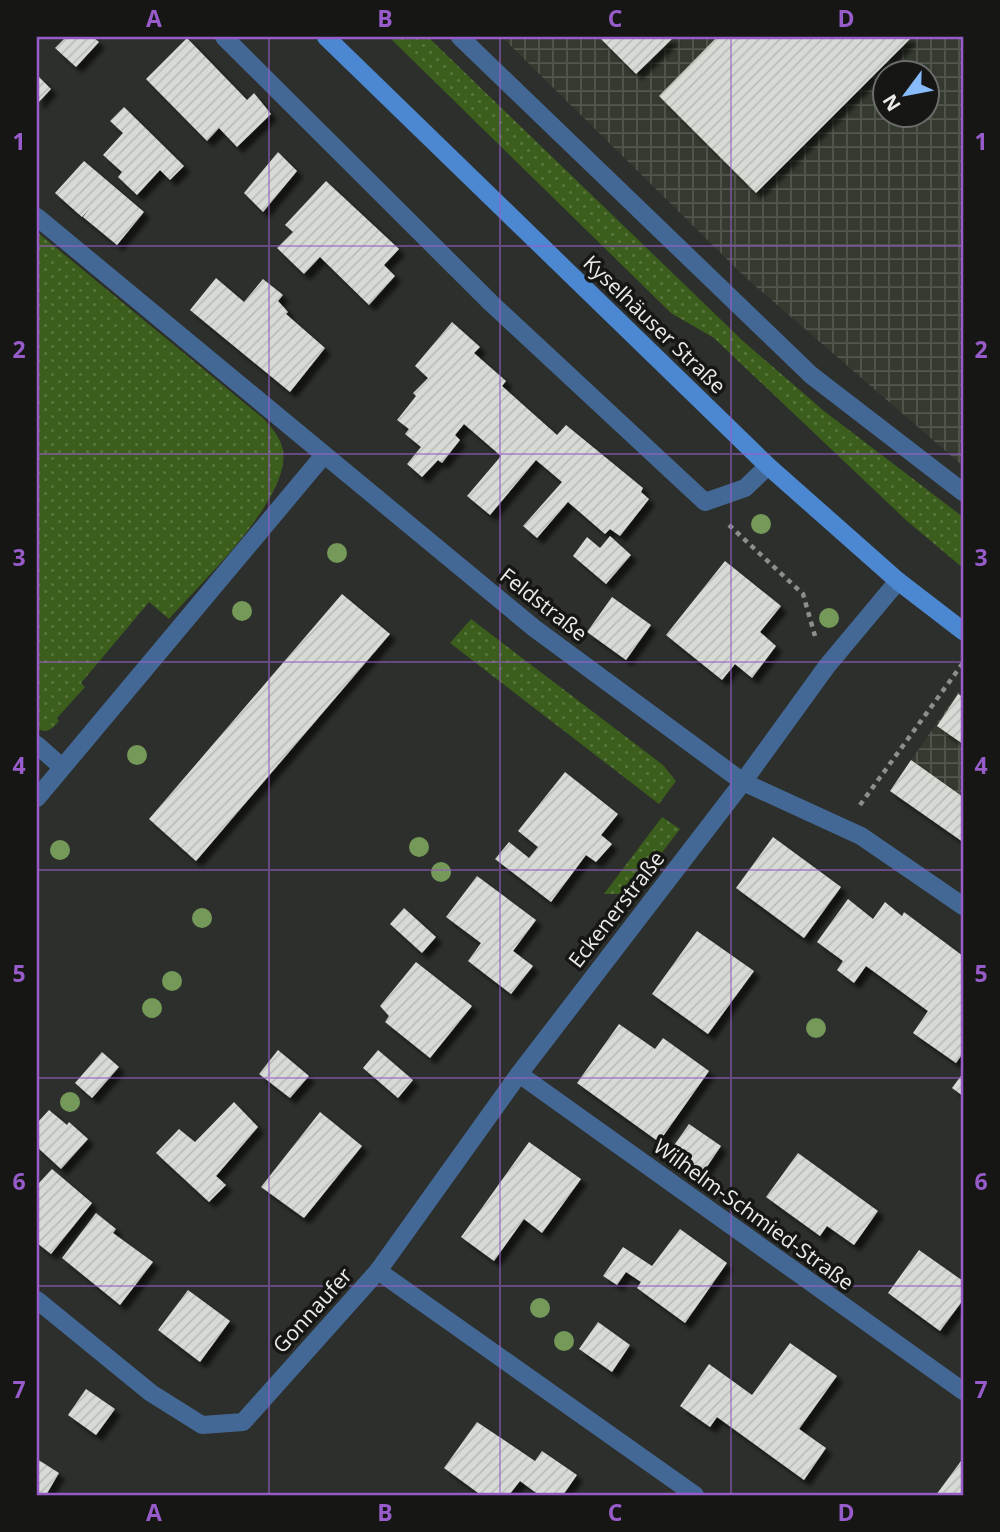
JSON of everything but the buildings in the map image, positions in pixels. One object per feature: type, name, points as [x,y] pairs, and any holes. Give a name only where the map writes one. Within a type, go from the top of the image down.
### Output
[{"type":"main road","name":"Kyselhäuser Straße","points":[[326,37],[768,466],[898,581],[963,631]]},
{"type":"street","points":[[224,37],[491,303],[705,502],[745,488],[768,466]]},
{"type":"street","points":[[460,37],[811,375],[963,492]]},
{"type":"street","name":"Feldstraße","points":[[37,217],[534,628],[743,782]]},
{"type":"street","points":[[37,798],[324,455]]},
{"type":"street","name":"Eckenerstraße","points":[[378,1271],[519,1074],[743,782],[827,666],[898,581]]},
{"type":"street","points":[[37,746],[62,767]]},
{"type":"street","points":[[743,782],[861,836],[963,906]]},
{"type":"street","name":"Wilhelm-Schmied-Straße","points":[[519,1074],[963,1391]]},
{"type":"street","name":"Gonnaufer","points":[[37,1300],[151,1393],[202,1424],[243,1422],[378,1271],[695,1495]]},
{"type":"path","points":[[705,502],[803,594],[817,643],[827,666]]},
{"type":"path","points":[[843,828],[963,663]]},
{"type":"shaded area","points":[[502,37],[963,37],[963,466],[746,278]]},
{"type":"shaded area","points":[[958,692],[963,696],[963,842],[890,791]]},
{"type":"green space","points":[[389,37],[428,37],[743,341],[824,411],[963,517],[963,568],[907,521],[714,338],[671,313]]},
{"type":"green space","points":[[37,232],[264,419],[278,438],[283,451],[282,470],[273,492],[241,540],[169,619],[149,602],[81,683],[85,687],[57,718],[59,721],[47,731],[37,729]]},
{"type":"green space","points":[[471,619],[663,765],[676,781],[659,804],[450,643]]},
{"type":"green space","points":[[662,817],[680,829],[630,894],[604,894]]}]
